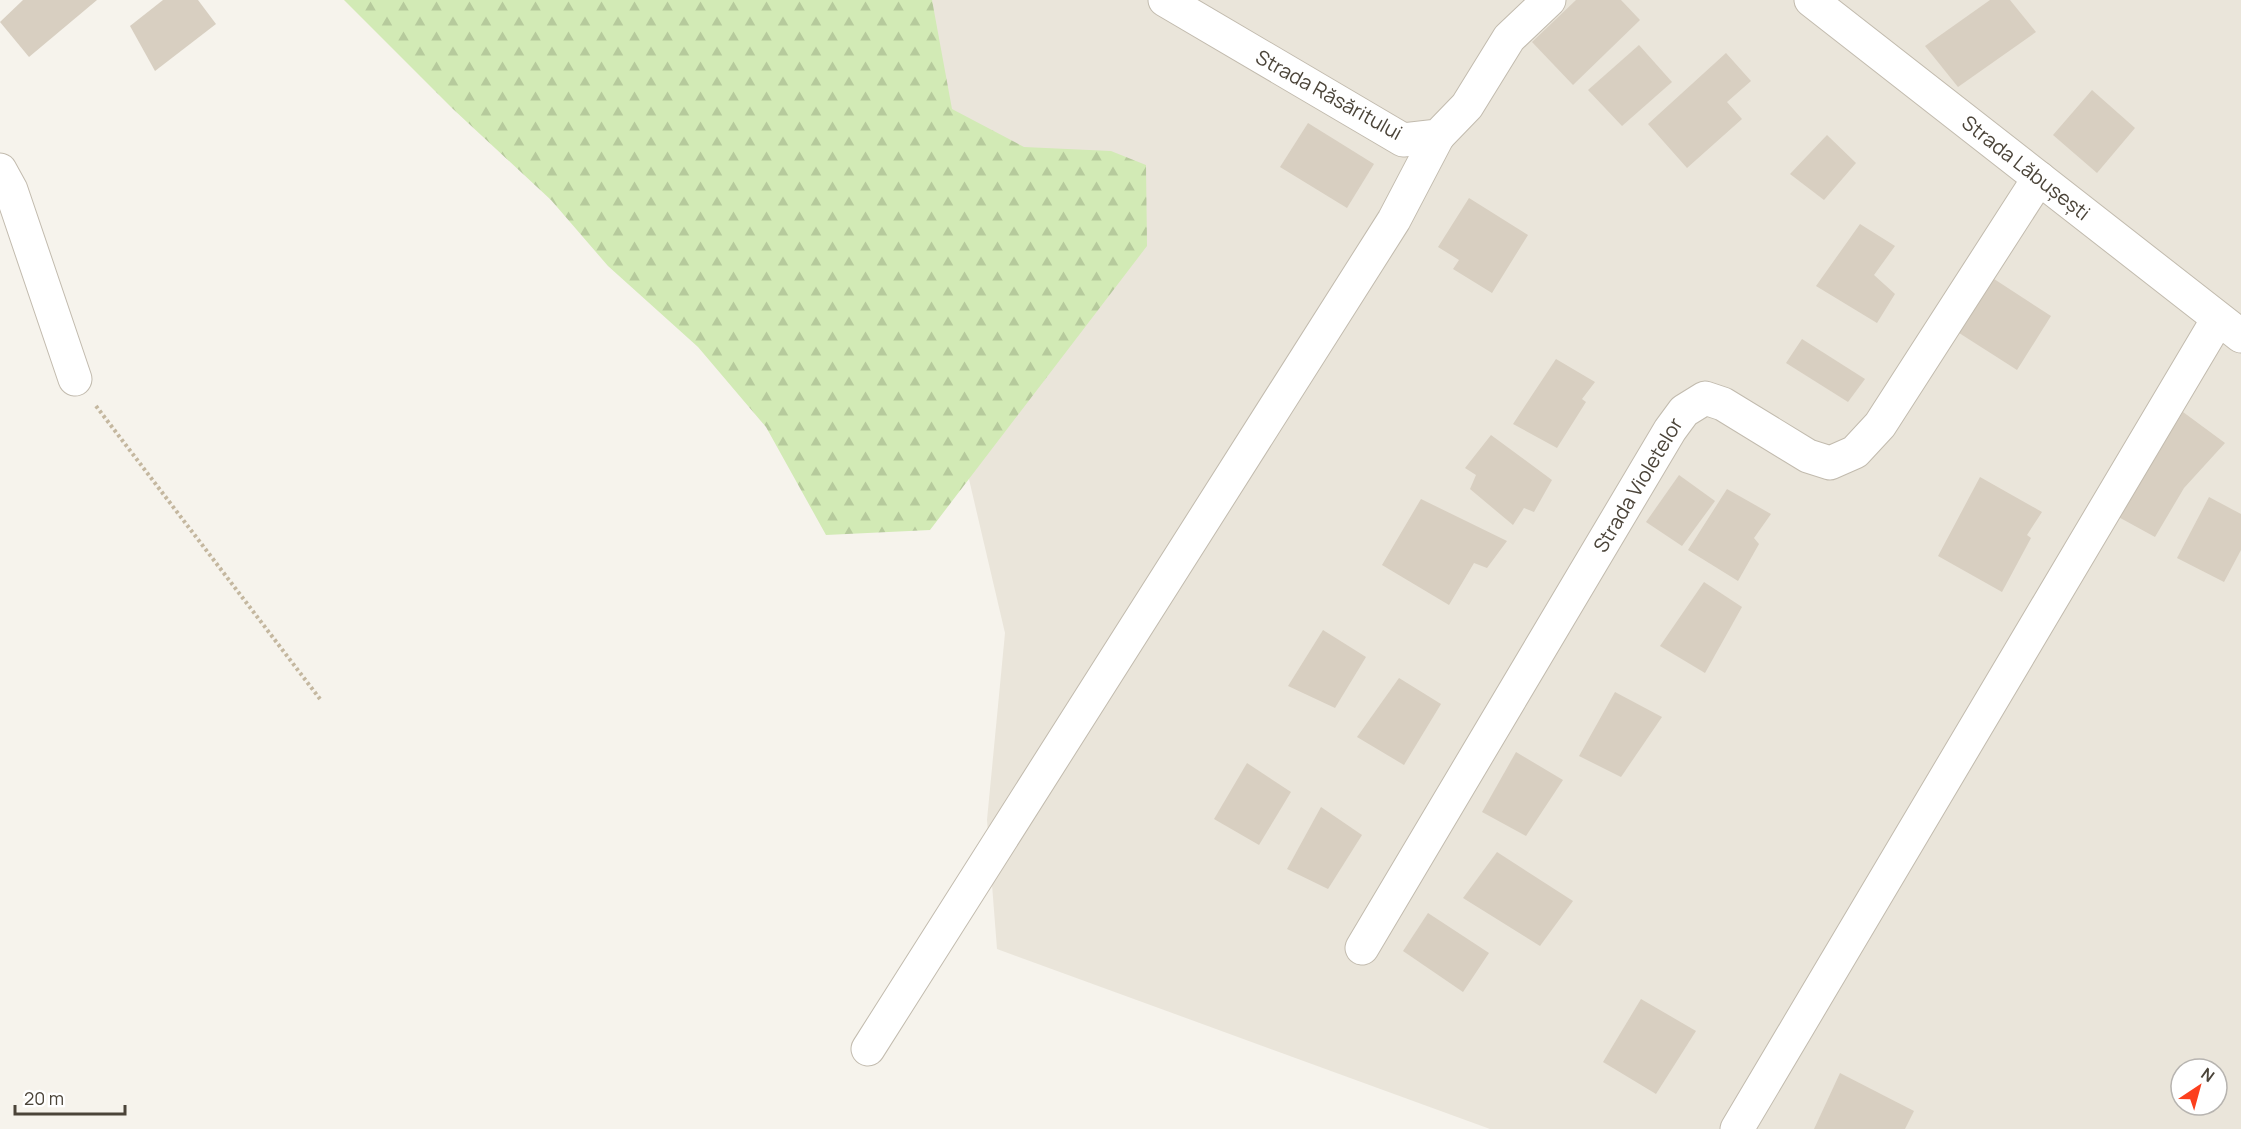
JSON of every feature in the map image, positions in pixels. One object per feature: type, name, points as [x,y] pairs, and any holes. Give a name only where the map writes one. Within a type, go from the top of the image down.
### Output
[{"type":"street","name":"Strada Răsăritului","points":[[1165,0],[1403,140],[1438,136]]},
{"type":"street","points":[[868,1049],[1388,230],[1438,136],[1467,106],[1509,38],[1549,0]]},
{"type":"street","name":"Strada Lăbușești","points":[[1811,0],[2230,328]]},
{"type":"street","points":[[0,170],[11,190],[75,379]]},
{"type":"street","name":"Strada Violetelor","points":[[1362,948],[1670,430],[1684,411],[1705,398],[1723,404],[1808,456],[1830,463],[1855,452],[1880,425],[2039,178]]},
{"type":"street","points":[[1737,1129],[2230,328]]},
{"type":"path","points":[[75,379],[320,699]]},
{"type":"shaded area","points":[[505,0],[2241,0],[2241,1129],[1490,1129],[997,949],[987,820],[1005,633],[968,475]]},
{"type":"green space","points":[[344,0],[932,0],[952,109],[1024,147],[1111,151],[1146,165],[1147,246],[930,530],[826,535],[766,427],[698,347],[608,266],[551,200],[453,109]]},
{"type":"building","points":[[23,0],[97,0],[29,57],[0,22]]},
{"type":"building","points":[[163,0],[198,0],[216,24],[155,71],[130,26]]},
{"type":"building","points":[[1576,0],[1621,0],[1640,20],[1573,85],[1532,42]]},
{"type":"building","points":[[1990,0],[2010,0],[2036,32],[1958,87],[1925,46]]},
{"type":"building","points":[[1639,45],[1672,82],[1622,126],[1588,90]]},
{"type":"building","points":[[1726,53],[1751,81],[1727,102],[1742,119],[1687,168],[1648,124]]},
{"type":"building","points":[[2092,90],[2135,128],[2097,173],[2053,135]]},
{"type":"building","points":[[1308,123],[1374,164],[1347,208],[1280,167]]},
{"type":"building","points":[[1827,135],[1856,163],[1824,200],[1790,174]]},
{"type":"building","points":[[1469,198],[1528,235],[1492,293],[1453,269],[1459,260],[1438,247]]},
{"type":"building","points":[[1860,224],[1895,246],[1874,275],[1895,294],[1877,323],[1816,286]]},
{"type":"building","points":[[1991,277],[2051,316],[2017,370],[1956,331]]},
{"type":"building","points":[[1802,339],[1865,379],[1848,402],[1786,363]]},
{"type":"building","points":[[1556,359],[1595,382],[1582,399],[1586,402],[1557,448],[1513,424]]},
{"type":"building","points":[[2183,412],[2225,443],[2184,488],[2155,537],[2113,514],[2154,458]]},
{"type":"building","points":[[1491,435],[1552,480],[1534,512],[1524,508],[1513,525],[1470,489],[1476,475],[1465,468]]},
{"type":"building","points":[[1679,475],[1715,501],[1682,546],[1646,522]]},
{"type":"building","points":[[1980,477],[2042,512],[2027,535],[2031,538],[2002,592],[1938,556]]},
{"type":"building","points":[[1727,489],[1771,514],[1754,538],[1759,544],[1738,581],[1688,550]]},
{"type":"building","points":[[2209,497],[2241,514],[2241,550],[2224,582],[2177,558]]},
{"type":"building","points":[[1421,499],[1507,541],[1487,568],[1474,563],[1449,605],[1382,565]]},
{"type":"building","points":[[1704,582],[1742,607],[1705,673],[1660,646]]},
{"type":"building","points":[[1323,630],[1366,657],[1335,708],[1288,686]]},
{"type":"building","points":[[1399,678],[1441,704],[1404,765],[1357,737]]},
{"type":"building","points":[[1615,692],[1662,717],[1621,777],[1579,756]]},
{"type":"building","points":[[1516,752],[1563,780],[1526,836],[1482,812]]},
{"type":"building","points":[[1247,763],[1291,792],[1259,845],[1214,819]]},
{"type":"building","points":[[1321,807],[1362,835],[1328,889],[1287,869]]},
{"type":"building","points":[[1497,852],[1573,901],[1540,946],[1463,898]]},
{"type":"building","points":[[1428,913],[1489,953],[1463,992],[1403,951]]},
{"type":"building","points":[[1641,999],[1696,1031],[1656,1094],[1603,1062]]},
{"type":"building","points":[[1840,1073],[1914,1111],[1905,1129],[1814,1129]]}]
